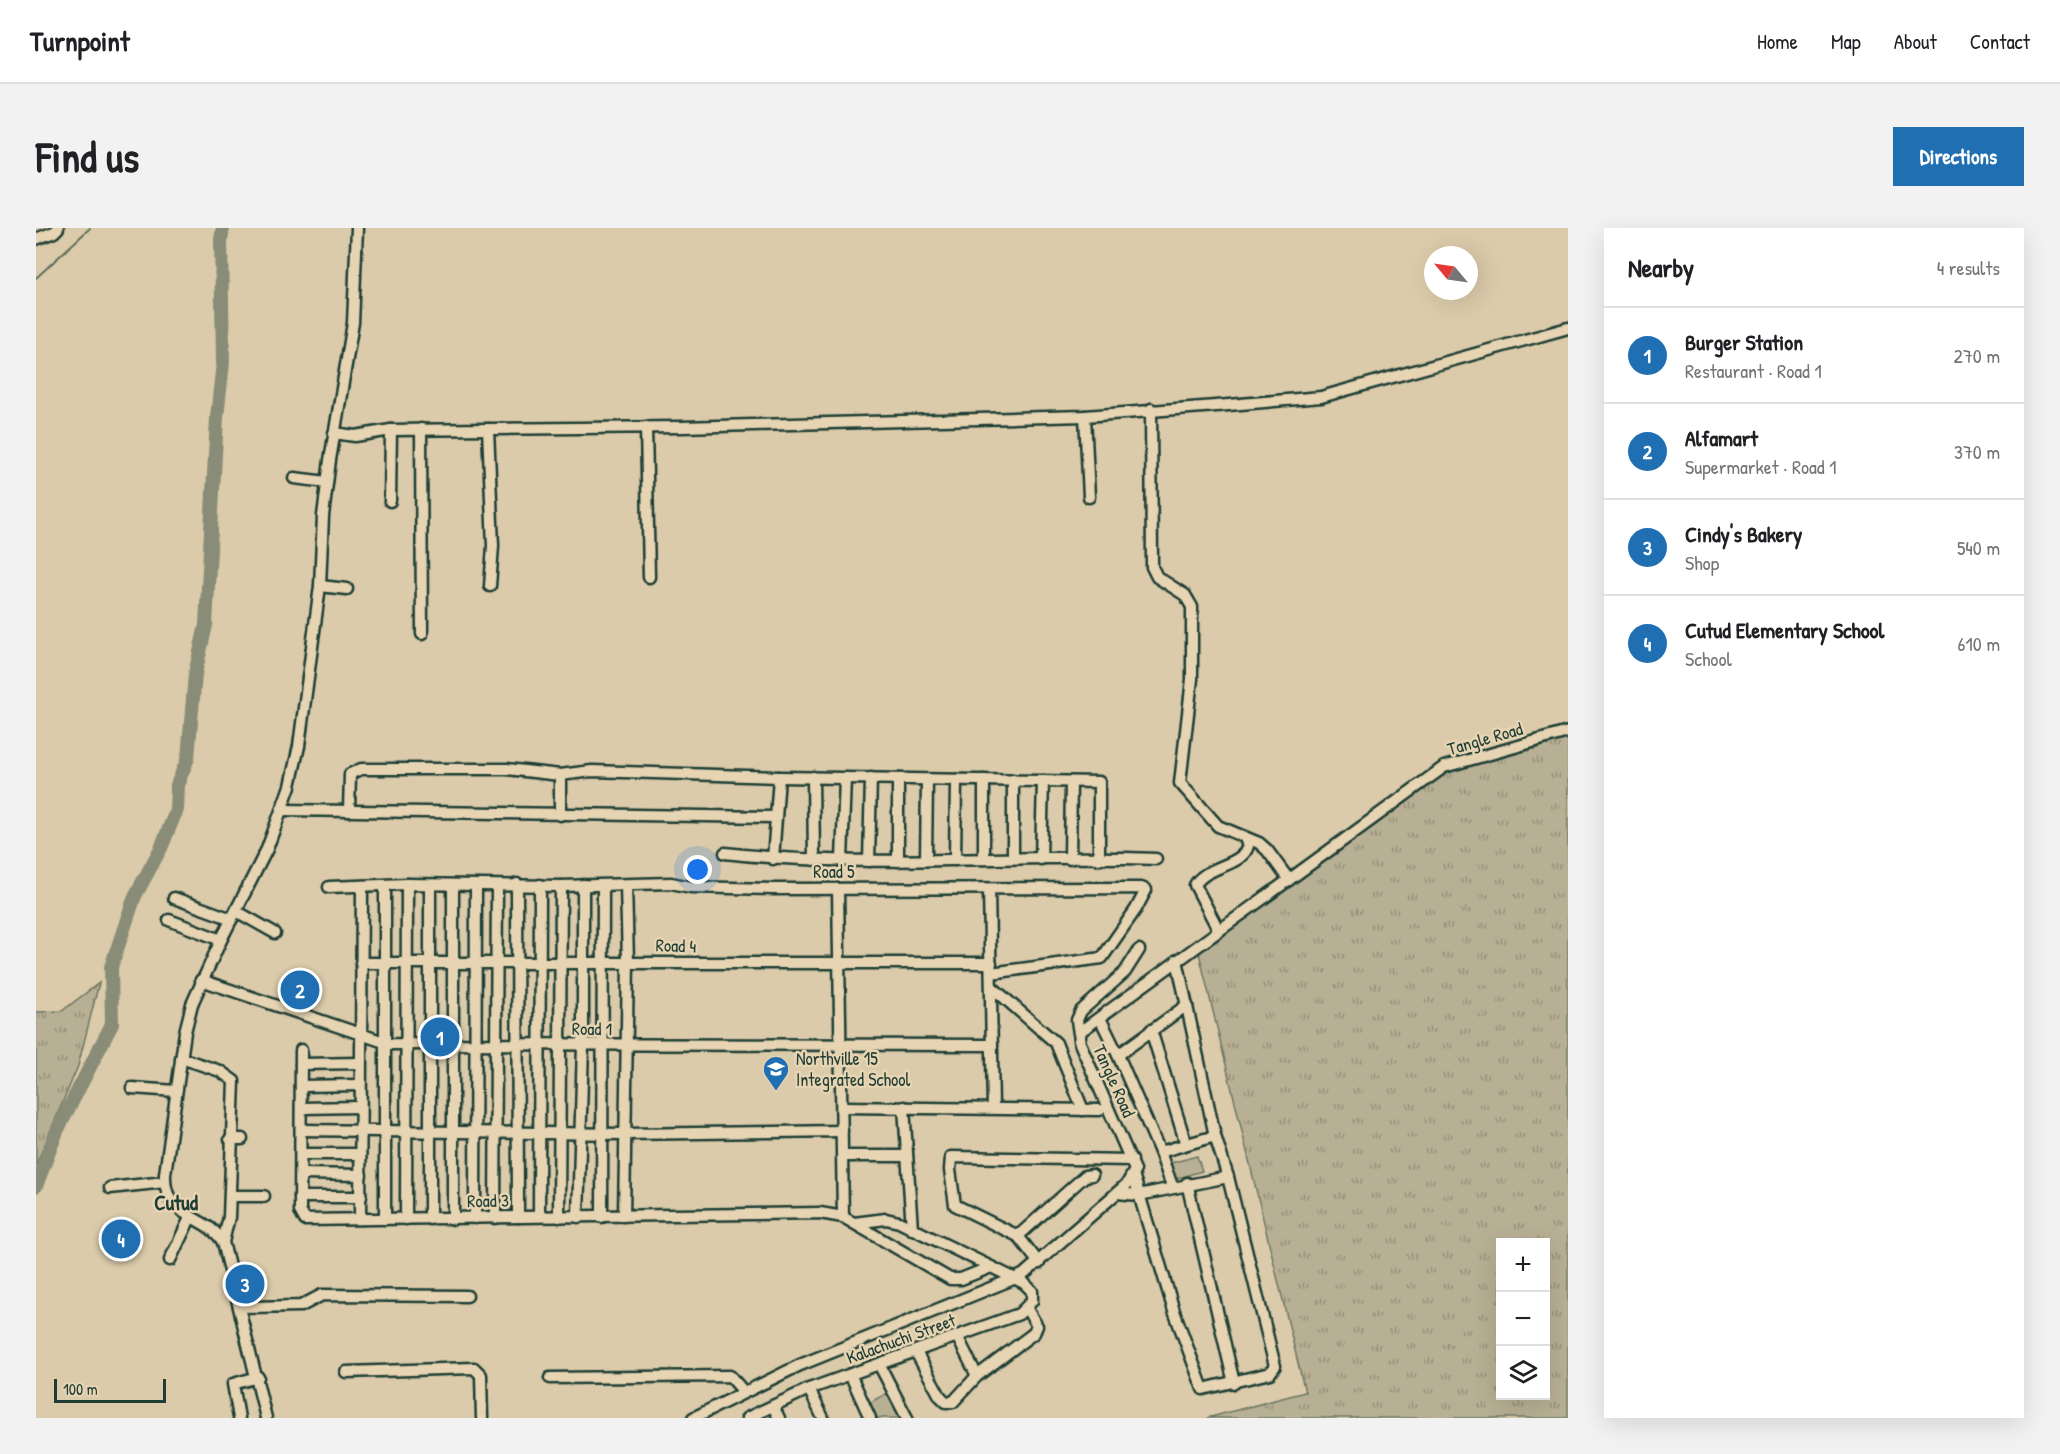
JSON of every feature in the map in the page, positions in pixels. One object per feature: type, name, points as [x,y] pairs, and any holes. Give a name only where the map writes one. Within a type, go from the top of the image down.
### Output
[{"type":"street","points":[[36,238],[54,232],[58,228]]},
{"type":"street","points":[[266,1418],[258,1377],[223,1242],[216,1234],[190,1218],[168,1197],[165,1182],[176,1091],[189,1017],[201,980],[234,915],[282,810],[299,746],[320,586],[327,482],[353,323],[357,228]]},
{"type":"street","points":[[334,433],[355,436],[391,430],[421,429],[646,428],[1085,416],[1321,397],[1568,328]]},
{"type":"street","points":[[1150,409],[1152,567],[1157,577],[1188,598],[1193,613],[1192,679],[1179,780],[1218,826],[1267,850],[1289,880]]},
{"type":"street","points":[[1085,416],[1089,497]]},
{"type":"street","points":[[646,428],[649,578]]},
{"type":"street","points":[[421,429],[422,634]]},
{"type":"street","points":[[488,429],[493,546],[490,586]]},
{"type":"street","points":[[390,501],[391,430]]},
{"type":"street","points":[[294,478],[327,482]]},
{"type":"street","points":[[320,586],[347,590]]},
{"type":"street","name":"Tangle Road","points":[[1234,1383],[1206,1390],[1202,1386],[1174,1311],[1133,1174],[1132,1160],[1079,1041],[1079,1034],[1177,960],[1444,767],[1568,732]]},
{"type":"street","points":[[349,811],[350,774],[354,770],[507,769],[560,775],[592,771],[1099,783],[1099,859]]},
{"type":"street","points":[[560,775],[560,815]]},
{"type":"street","points":[[773,859],[774,817],[779,777]]},
{"type":"street","points":[[813,777],[814,860]]},
{"type":"street","points":[[842,860],[845,778]]},
{"type":"street","points":[[869,861],[872,778]]},
{"type":"street","points":[[898,780],[898,861]]},
{"type":"street","points":[[926,860],[927,780]]},
{"type":"street","points":[[955,860],[956,780]]},
{"type":"street","points":[[984,780],[984,859]]},
{"type":"street","points":[[1013,780],[1013,858]]},
{"type":"street","points":[[1041,859],[1043,781]]},
{"type":"street","points":[[1070,859],[1071,782]]},
{"type":"street","points":[[282,810],[774,817]]},
{"type":"street","points":[[1219,931],[1195,885],[1201,877],[1244,854],[1248,846],[1245,838]]},
{"type":"street","points":[[725,854],[773,859],[869,861],[1013,858],[1156,859]]},
{"type":"street","name":"Road 5","points":[[329,887],[407,884],[603,886],[671,883],[730,888],[1141,888],[1146,891],[1102,958],[991,968]]},
{"type":"street","points":[[406,1219],[407,884]]},
{"type":"street","points":[[517,884],[518,1217]]},
{"type":"street","points":[[430,885],[430,1219]]},
{"type":"street","points":[[453,885],[453,1219]]},
{"type":"street","points":[[539,1216],[540,885]]},
{"type":"street","points":[[578,1217],[583,1045],[582,885]]},
{"type":"street","points":[[624,1216],[628,963],[626,885]]},
{"type":"street","points":[[385,886],[385,1219]]},
{"type":"street","points":[[475,1218],[476,886]]},
{"type":"street","points":[[495,1218],[498,1044],[497,886]]},
{"type":"street","points":[[560,1217],[561,886]]},
{"type":"street","points":[[602,1217],[603,886]]},
{"type":"street","points":[[360,1219],[362,887]]},
{"type":"street","points":[[838,889],[837,963],[843,1217],[953,1280],[991,1267]]},
{"type":"street","points":[[989,889],[993,1108]]},
{"type":"street","points":[[174,898],[234,915],[276,933]]},
{"type":"street","points":[[169,920],[220,940]]},
{"type":"street","points":[[1079,1034],[1078,1016],[1091,1001],[1125,972],[1139,950]]},
{"type":"street","points":[[1177,960],[1215,1136],[1228,1177],[1275,1365],[1270,1373],[1234,1383],[1187,1183]]},
{"type":"street","name":"Road 4","points":[[361,963],[604,961],[837,963],[991,968]]},
{"type":"street","name":"Road 1","points":[[201,980],[361,1035],[384,1042],[406,1044],[992,1045]]},
{"type":"street","points":[[992,987],[1056,1043],[1083,1110]]},
{"type":"street","points":[[1091,1001],[1103,1016],[1172,1186]]},
{"type":"street","points":[[1118,1055],[1187,1005]]},
{"type":"street","points":[[1151,1030],[1186,1144]]},
{"type":"street","name":"Road 3","points":[[301,1050],[300,1214],[305,1220],[787,1213],[843,1217]]},
{"type":"street","points":[[181,1058],[220,1071],[234,1081],[228,1226],[223,1242]]},
{"type":"street","points":[[301,1064],[360,1063]]},
{"type":"street","points":[[301,1086],[360,1085]]},
{"type":"street","points":[[132,1088],[176,1091]]},
{"type":"street","points":[[302,1108],[360,1107]]},
{"type":"street","points":[[842,1107],[1100,1110]]},
{"type":"street","points":[[904,1107],[912,1229]]},
{"type":"street","points":[[301,1130],[624,1134],[842,1131]]},
{"type":"street","points":[[1160,1152],[1215,1136]]},
{"type":"street","points":[[230,1139],[242,1139]]},
{"type":"street","points":[[301,1154],[360,1154]]},
{"type":"street","points":[[843,1156],[907,1156]]},
{"type":"street","points":[[1039,1263],[1018,1236],[955,1205],[951,1180],[951,1157],[1132,1160]]},
{"type":"street","points":[[301,1174],[361,1175]]},
{"type":"street","points":[[693,1418],[800,1365],[1023,1275],[1117,1193],[1133,1174]]},
{"type":"street","points":[[1018,1236],[1085,1176],[1092,1175]]},
{"type":"street","points":[[1117,1193],[1139,1195],[1172,1186],[1228,1177]]},
{"type":"street","points":[[110,1188],[165,1182]]},
{"type":"street","points":[[230,1196],[264,1196]]},
{"type":"street","points":[[300,1197],[361,1197]]},
{"type":"street","points":[[170,1260],[190,1218]]},
{"type":"street","points":[[854,1223],[886,1219],[991,1267],[1032,1291],[1032,1301],[1027,1309],[1035,1321],[1036,1331],[977,1376],[953,1402],[948,1403],[940,1396],[916,1352]]},
{"type":"street","points":[[240,1307],[301,1306],[322,1295],[467,1296]]},
{"type":"street","name":"Kalachuchi Street","points":[[747,1418],[809,1389],[880,1366],[1027,1309]]},
{"type":"street","points":[[957,1336],[977,1376]]},
{"type":"street","points":[[880,1366],[907,1418]]},
{"type":"street","points":[[346,1372],[474,1368],[481,1375],[482,1418]]},
{"type":"street","points":[[550,1378],[730,1376],[744,1392]]},
{"type":"street","points":[[851,1376],[870,1418]]},
{"type":"street","points":[[239,1418],[233,1384],[258,1377]]},
{"type":"street","points":[[809,1389],[823,1418]]},
{"type":"street","points":[[773,1406],[779,1418]]},
{"type":"green space","points":[[1568,737],[1568,1418],[1207,1418],[1305,1392],[1198,949],[1445,772]]},
{"type":"green space","points":[[99,983],[78,1066],[36,1165],[36,1012],[62,1011]]},
{"type":"green space","points":[[1197,1156],[1202,1171],[1171,1180],[1167,1164]]},
{"type":"green space","points":[[887,1393],[900,1418],[877,1418],[869,1403]]},
{"type":"waterway","points":[[36,278],[90,228]]},
{"type":"waterway","points":[[36,1186],[57,1131],[112,1024],[111,967],[135,896],[161,848],[176,811],[177,785],[188,758],[195,674],[206,625],[217,417],[223,362],[221,239],[223,228]]},
{"type":"place","name":"Alfamart","points":[[300,990]]},
{"type":"place","name":"Burger Station","points":[[440,1037]]},
{"type":"place","name":"Northville 15 Integrated School","points":[[776,1092]]},
{"type":"place","name":"Cutud Elementary School","points":[[121,1239]]},
{"type":"place","name":"Cindy's Bakery","points":[[245,1284]]},
{"type":"district","name":"Cutud","points":[[176,1203]]}]
